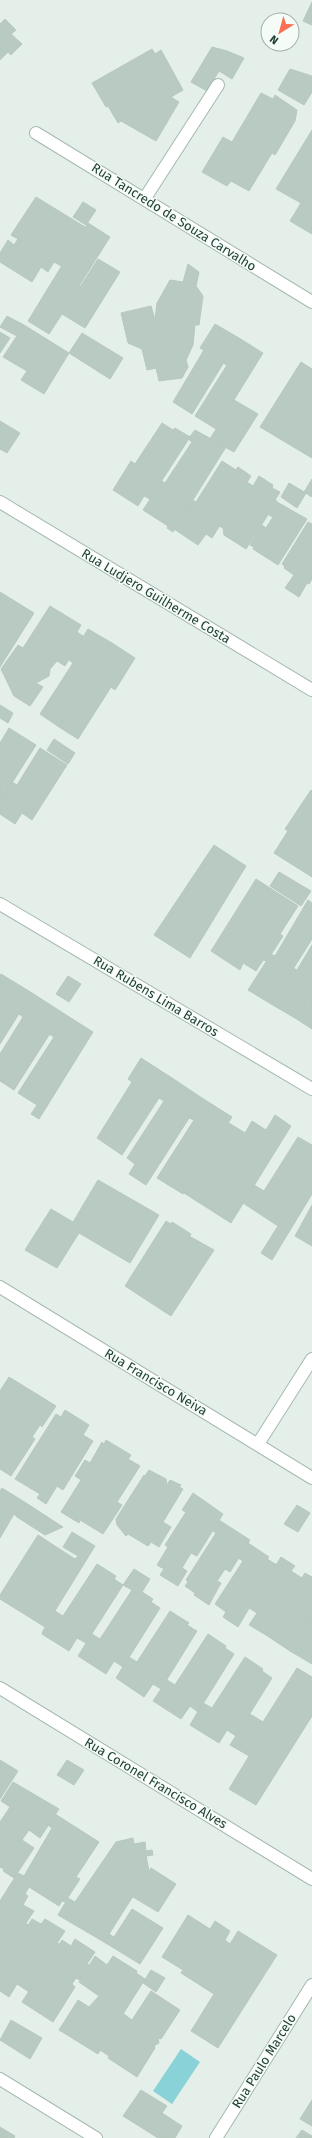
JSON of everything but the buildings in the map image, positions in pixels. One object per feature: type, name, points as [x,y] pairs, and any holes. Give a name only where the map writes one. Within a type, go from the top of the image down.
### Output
[{"type":"street","points":[[145,198],[218,85]]},
{"type":"street","name":"Rua Tancredo de Souza Carvalho","points":[[36,133],[145,198],[312,302]]},
{"type":"street","name":"Rua Ludjero Guilherme Costa","points":[[0,502],[312,690]]},
{"type":"street","name":"Rua Rubens Lima Barros","points":[[0,904],[312,1089]]},
{"type":"street","name":"Rua Francisco Neiva","points":[[0,1287],[312,1478]]},
{"type":"street","points":[[258,1444],[312,1359]]},
{"type":"street","name":"Rua Coronel Francisco Alves","points":[[0,1688],[312,1879]]},
{"type":"street","name":"Rua Paulo Marcelo","points":[[216,2138],[312,1985]]},
{"type":"street","points":[[0,2079],[96,2138]]},
{"type":"water","points":[[181,2049],[200,2062],[172,2104],[153,2091]]}]
